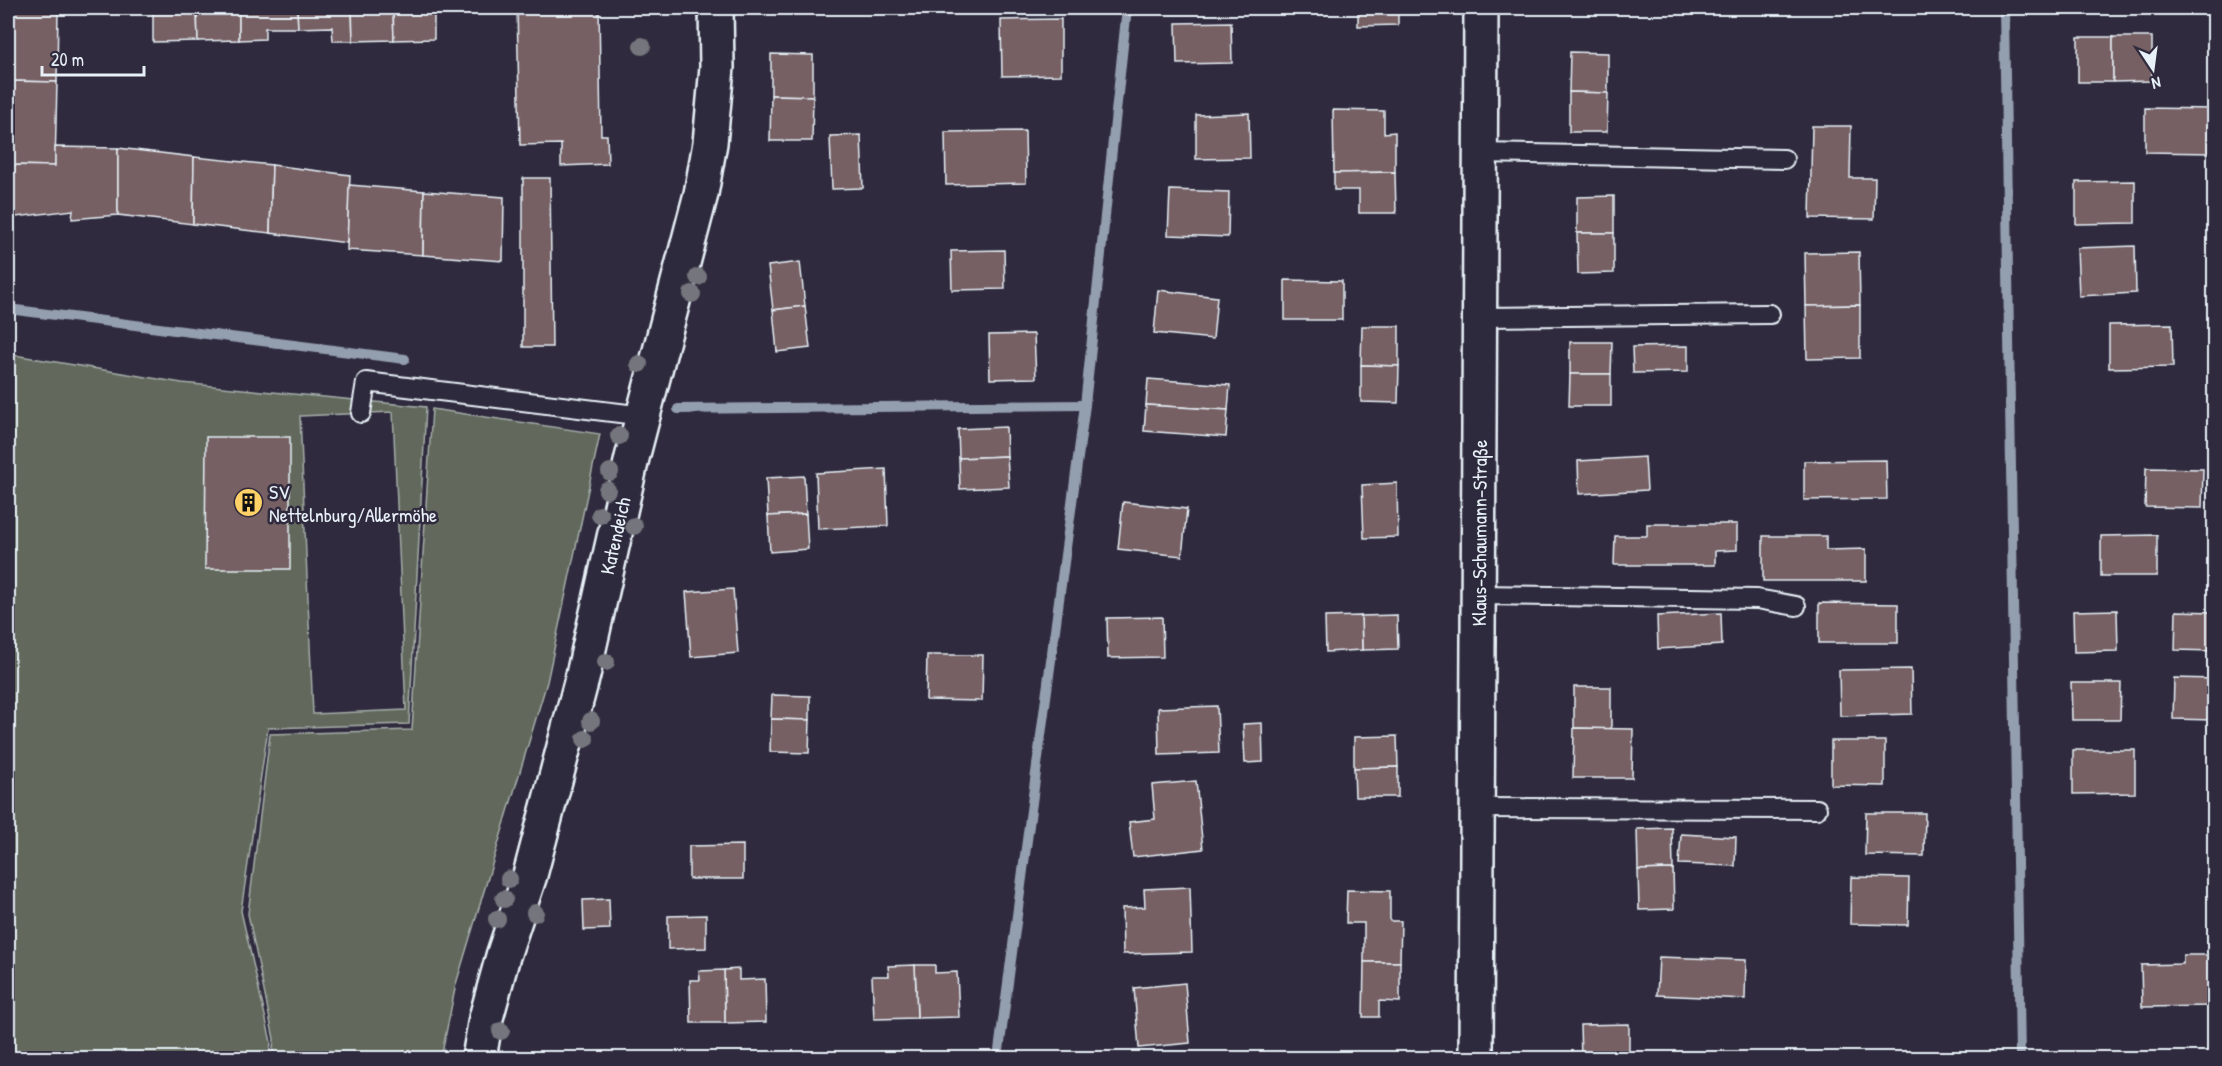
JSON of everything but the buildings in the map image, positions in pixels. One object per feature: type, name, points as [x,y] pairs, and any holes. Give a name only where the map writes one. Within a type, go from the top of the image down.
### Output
[{"type":"street","name":"Katendeich","points":[[479,1059],[486,1018],[503,956],[530,875],[571,721],[644,416],[707,167],[717,67],[716,8]]},
{"type":"street","name":"Klaus-Schaumann-Straße","points":[[1476,1059],[1480,8]]},
{"type":"lane","points":[[1480,153],[1784,159]]},
{"type":"lane","points":[[1479,317],[1770,314]]},
{"type":"lane","points":[[361,413],[366,381],[644,416]]},
{"type":"lane","points":[[1478,596],[1757,598],[1796,606]]},
{"type":"lane","points":[[1477,807],[1817,809]]},
{"type":"green space","points":[[8,354],[182,383],[426,407],[409,724],[268,728],[241,911],[271,1042],[269,1058],[8,1058]],"holes":[[[393,412],[406,710],[313,714],[300,416]]]},
{"type":"green space","points":[[432,409],[600,434],[547,682],[456,984],[441,1058],[272,1058],[274,1039],[248,914],[270,734],[412,730]]},
{"type":"waterway","points":[[998,1058],[1085,405],[1127,8]]},
{"type":"waterway","points":[[2004,8],[2020,1058]]},
{"type":"waterway","points":[[8,309],[405,359]]},
{"type":"waterway","points":[[678,409],[1085,405]]},
{"type":"place","name":"SV Nettelnburg/Allermöhe","points":[[248,503]]}]
